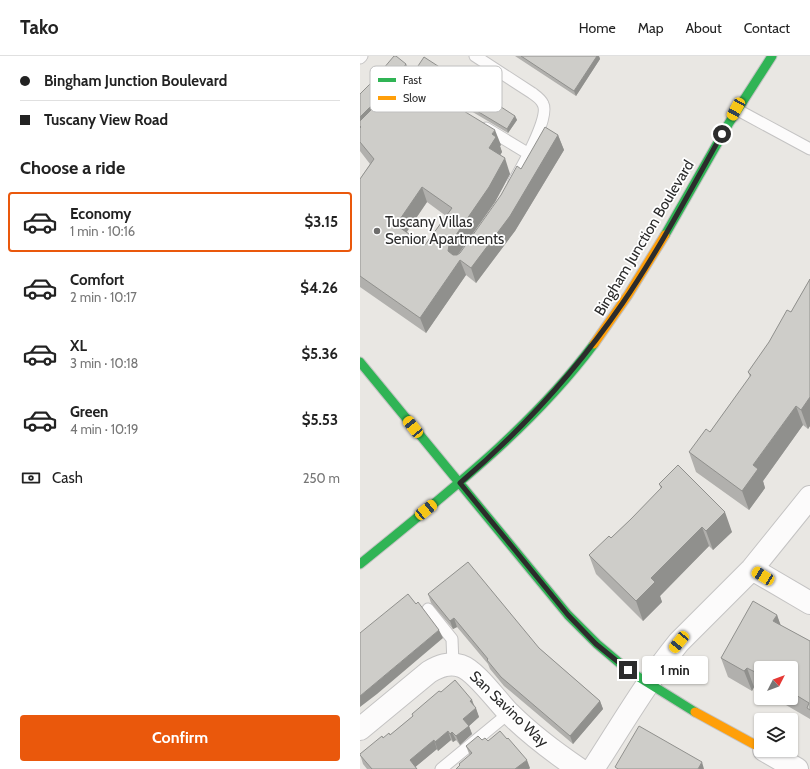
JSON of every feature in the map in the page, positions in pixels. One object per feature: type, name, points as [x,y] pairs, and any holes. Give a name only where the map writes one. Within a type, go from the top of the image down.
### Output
[{"type":"main road","name":"Bingham Junction Boulevard","points":[[360,564],[460,483],[497,450],[537,411],[570,373],[605,329],[626,298],[657,248],[736,109],[772,56]]},
{"type":"main road","points":[[360,362],[568,615],[582,630],[612,657],[648,684],[754,744]]},
{"type":"street","points":[[593,769],[648,684],[679,642],[752,569],[810,496]]},
{"type":"street","points":[[752,569],[810,603]]},
{"type":"street","name":"San Savino Way","points":[[360,729],[429,672],[441,665],[460,665],[471,672],[509,713],[551,749],[579,769]]},
{"type":"street","points":[[776,757],[797,769]]},
{"type":"lane","points":[[475,56],[490,66]]},
{"type":"lane","points":[[502,74],[544,104],[542,122],[529,154],[508,193]]},
{"type":"lane","points":[[736,109],[810,149]]},
{"type":"lane","points":[[378,116],[382,112]]},
{"type":"lane","points":[[475,122],[529,154]]},
{"type":"lane","points":[[428,609],[452,639],[454,664]]},
{"type":"lane","points":[[441,769],[509,713]]},
{"type":"building","points":[[394,56],[406,64],[404,66],[386,66]]},
{"type":"building","points":[[521,56],[597,56],[574,91]]},
{"type":"building","points":[[424,57],[438,66],[418,66]]},
{"type":"building","points":[[370,84],[370,107],[360,117],[360,94]]},
{"type":"building","points":[[502,108],[515,116],[507,129],[479,112],[502,112]]},
{"type":"building","points":[[370,111],[465,112],[495,130],[492,134],[496,137],[489,148],[505,158],[489,187],[449,245],[448,251],[453,255],[460,253],[501,195],[517,166],[521,169],[545,127],[558,135],[510,216],[471,268],[460,260],[420,318],[360,276],[360,179],[374,159],[360,142],[360,121]],"holes":[[[422,187],[452,208],[425,245],[396,225]]]},
{"type":"building","points":[[810,279],[810,397],[801,410],[796,406],[753,465],[758,469],[742,491],[689,452],[706,429],[710,432],[751,375],[748,372],[769,342],[787,310],[791,312]]},
{"type":"building","points":[[678,465],[725,512],[706,531],[702,527],[651,578],[655,582],[636,601],[589,555],[609,536],[611,538],[631,519],[662,487],[659,484]]},
{"type":"building","points":[[468,562],[539,648],[600,701],[570,736],[501,677],[454,618],[450,621],[428,594]]},
{"type":"building","points":[[408,594],[416,604],[418,602],[439,630],[360,696],[360,633]]},
{"type":"building","points":[[753,601],[777,615],[773,621],[810,641],[810,710],[807,708],[809,703],[798,696],[798,661],[754,661],[754,672],[747,668],[744,671],[721,658]]},
{"type":"building","points":[[455,680],[472,700],[470,701],[476,708],[463,719],[469,726],[456,736],[452,732],[450,734],[448,731],[435,742],[434,740],[410,760],[417,769],[372,769],[360,754],[382,736],[383,738],[389,733],[390,735],[413,716],[412,714],[439,691],[441,692]]},
{"type":"building","points":[[639,726],[702,762],[698,769],[618,769],[615,767]]},
{"type":"building","points":[[500,731],[527,760],[515,769],[456,769],[460,765],[459,764],[472,753],[466,746],[478,736],[482,740],[485,738],[488,741]]},
{"type":"traffic: fast","points":[[665,235],[729,123],[772,56]]},
{"type":"traffic: fast","points":[[360,564],[484,461],[513,434],[542,406],[569,376],[594,344]]},
{"type":"traffic: fast","points":[[360,362],[568,615],[597,644],[629,671],[695,712]]},
{"type":"traffic: slow","points":[[594,344],[628,295],[665,235]]},
{"type":"traffic: slow","points":[[695,712],[754,744]]},
{"type":"place","name":"Tuscany Villas Senior Apartments","points":[[377,231]]},
{"type":"route","points":[[628,670],[596,644],[568,615],[460,483],[537,411],[596,340],[623,304],[641,276],[722,134]]}]
